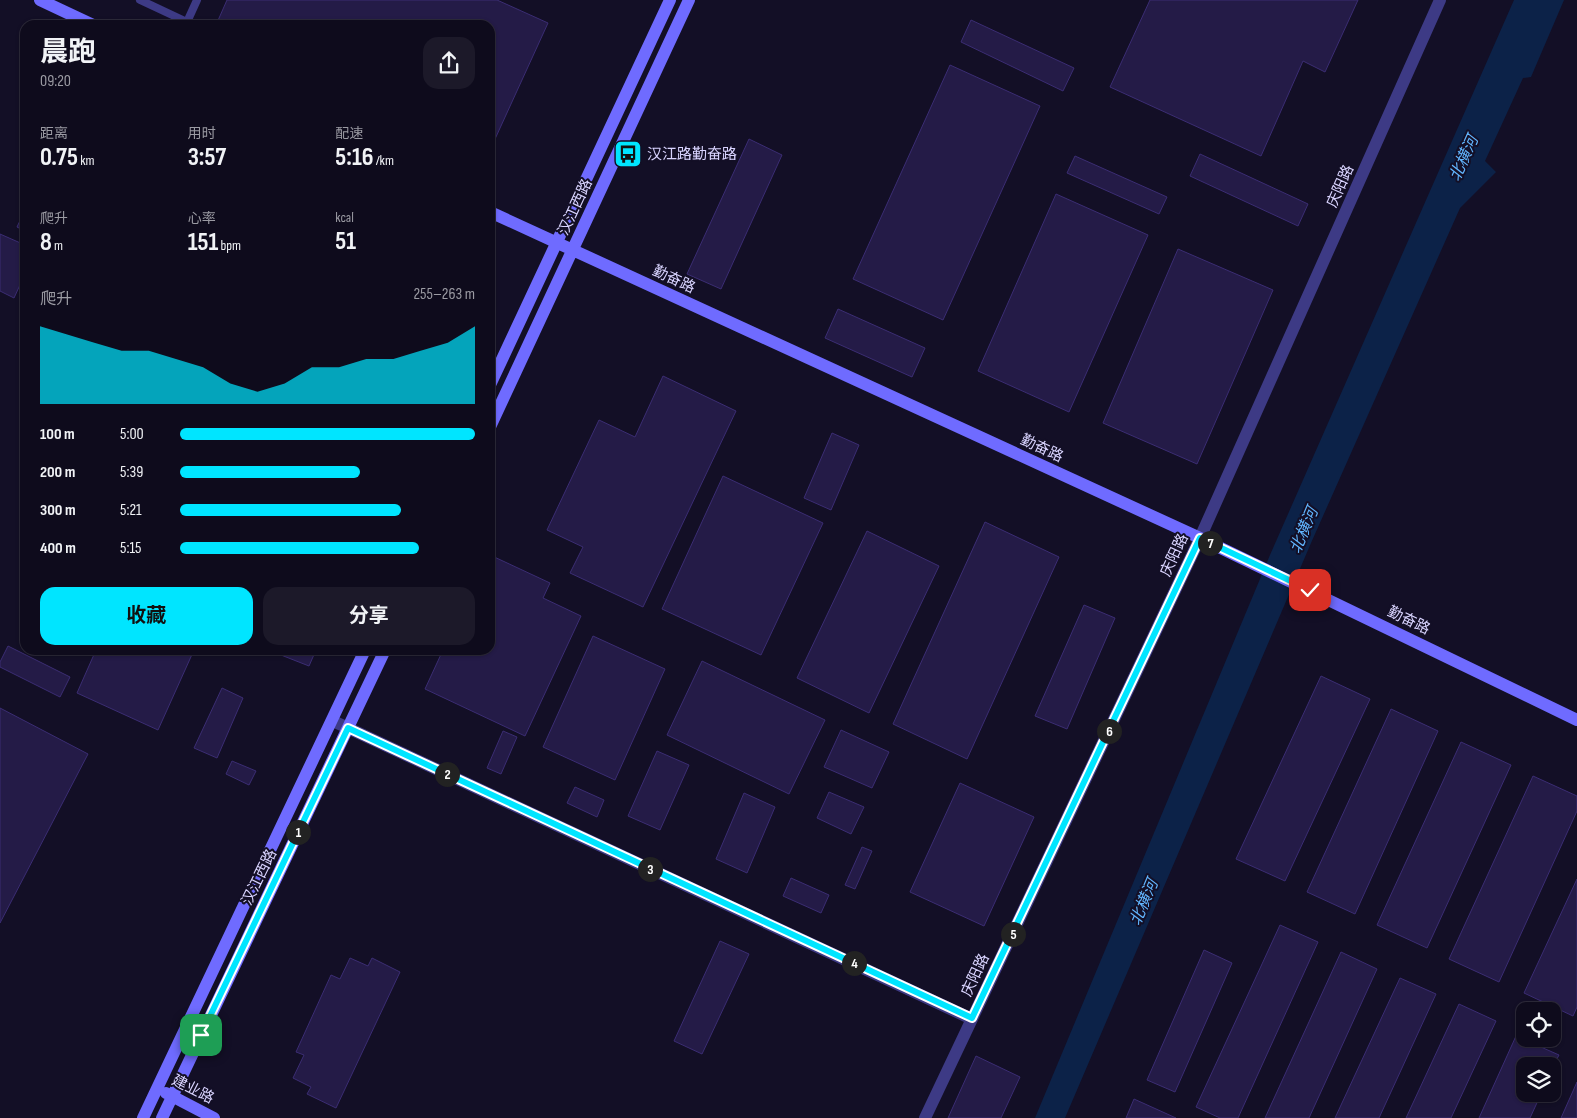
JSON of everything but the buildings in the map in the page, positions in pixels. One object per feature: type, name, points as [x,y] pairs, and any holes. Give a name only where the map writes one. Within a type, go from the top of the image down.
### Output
[{"type":"main road","points":[[40,0],[82,20]]},
{"type":"main road","name":"汉江西路","points":[[495,374],[670,0]]},
{"type":"main road","name":"汉江西路","points":[[495,415],[690,0]]},
{"type":"main road","name":"勤奋路","points":[[495,214],[1200,538],[1577,720]]},
{"type":"main road","name":"汉江西路","points":[[143,1118],[363,655]]},
{"type":"main road","name":"汉江西路","points":[[162,1118],[383,655]]},
{"type":"main road","name":"建业路","points":[[157,1088],[214,1118]]},
{"type":"street","name":"庆阳路","points":[[925,1118],[1200,538],[1440,0]]},
{"type":"street","points":[[333,721],[972,1018]]},
{"type":"lane","points":[[140,0],[183,20]]},
{"type":"lane","points":[[188,20],[197,0]]},
{"type":"water","name":"北横河","points":[[1514,0],[1564,0],[1531,77],[1523,78],[1485,161],[1496,172],[1460,208],[1311,543],[1065,1118],[1035,1118],[1270,555]]},
{"type":"place","name":"汉江路勤奋路","points":[[628,154]]},
{"type":"route","points":[[201,1035],[348,728],[972,1018],[1200,538],[1310,590]]}]
